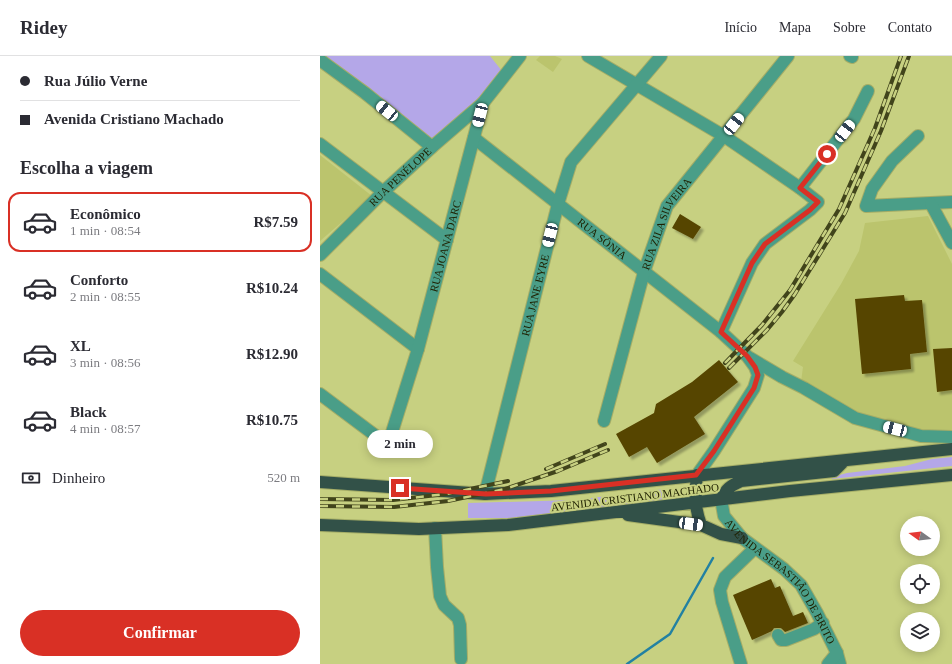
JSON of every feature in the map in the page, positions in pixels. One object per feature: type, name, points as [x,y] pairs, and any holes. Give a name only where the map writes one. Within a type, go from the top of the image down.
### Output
[{"type":"highway","name":"AVENIDA CRISTIANO MACHADO","points":[[320,482],[486,494],[551,491],[952,449]]},
{"type":"highway","points":[[721,499],[731,485],[741,481],[834,471],[844,461]]},
{"type":"highway","points":[[696,475],[695,502],[697,515],[701,525]]},
{"type":"highway","name":"AVENIDA CRISTIANO MACHADO","points":[[320,525],[419,529],[508,525],[790,491],[952,475]]},
{"type":"highway","points":[[611,512],[701,525],[720,534],[742,538]]},
{"type":"street","name":"RUA JOANA DARC","points":[[320,394],[388,445],[418,349],[483,103],[520,56]]},
{"type":"street","points":[[588,56],[724,136],[818,202],[810,210],[765,244],[752,263],[721,332]]},
{"type":"street","name":"RUA JANE EYRE","points":[[486,494],[558,204],[571,162],[661,56]]},
{"type":"street","name":"RUA ZILA SILVEIRA","points":[[604,421],[644,272],[667,206],[788,56]]},
{"type":"street","points":[[320,60],[365,93],[432,147]]},
{"type":"street","points":[[800,188],[854,119],[868,91]]},
{"type":"street","name":"RUA PENÉLOPE","points":[[320,255],[383,192],[483,103]]},
{"type":"street","points":[[918,136],[892,161],[872,189],[866,206],[952,202]]},
{"type":"street","name":"RUA SÔNIA","points":[[474,138],[721,332],[747,356],[755,367],[758,375],[754,388],[714,451],[696,475]]},
{"type":"street","points":[[320,144],[446,240]]},
{"type":"street","points":[[931,204],[952,242]]},
{"type":"street","points":[[320,274],[418,349]]},
{"type":"street","name":"RUA SÔNIA","points":[[747,356],[855,418],[921,436],[952,437]]},
{"type":"street","points":[[754,388],[762,380],[773,376],[782,377]]},
{"type":"street","name":"AVENIDA SEBASTIÃO DE BRITO","points":[[721,499],[724,516],[742,538],[784,569],[801,586],[817,612],[838,658]]},
{"type":"street","points":[[435,528],[440,596],[444,605],[458,618],[460,625],[461,659]]},
{"type":"street","points":[[741,664],[722,602],[720,590],[725,577],[755,548]]},
{"type":"street","points":[[778,635],[781,640],[786,640],[814,629],[822,624]]},
{"type":"street","points":[[828,664],[838,658]]},
{"type":"shaded area","points":[[321,56],[490,56],[502,71],[478,100],[430,142]]},
{"type":"shaded area","points":[[540,56],[555,56],[562,59],[553,72],[536,60]]},
{"type":"shaded area","points":[[320,155],[372,196],[320,241]]},
{"type":"shaded area","points":[[928,216],[952,264],[952,432],[921,433],[858,413],[801,382],[803,367],[793,361],[841,284],[859,251],[865,223]]},
{"type":"shaded area","points":[[952,457],[952,466],[832,479],[832,477],[847,473],[905,466],[932,459]]},
{"type":"shaded area","points":[[665,489],[666,499],[566,514],[512,518],[468,518],[468,503],[575,500]]},
{"type":"building","points":[[680,214],[701,227],[693,239],[672,228]]},
{"type":"building","points":[[904,295],[905,301],[922,300],[927,352],[910,354],[911,369],[862,374],[855,299]]},
{"type":"building","points":[[952,348],[952,390],[937,392],[933,349]]},
{"type":"building","points":[[719,360],[738,382],[694,417],[705,434],[657,463],[647,447],[629,457],[616,434],[654,413],[656,404],[692,382]]},
{"type":"building","points":[[771,579],[775,588],[780,586],[793,616],[803,612],[808,623],[785,632],[781,628],[774,628],[772,631],[752,640],[733,595]]},
{"type":"waterway","points":[[627,664],[670,634],[713,558]]},
{"type":"railway","points":[[725,363],[762,325],[790,290],[839,209],[875,128],[901,56]]},
{"type":"railway","points":[[729,368],[767,330],[782,312],[795,294],[845,213],[881,131],[909,56]]},
{"type":"railway","points":[[546,469],[605,444]]},
{"type":"railway","points":[[320,506],[394,507],[448,501],[505,489],[558,471],[608,450]]},
{"type":"railway","points":[[320,499],[393,500],[446,494],[508,481]]},
{"type":"route","points":[[400,488],[486,494],[551,491],[696,475],[714,451],[754,388],[758,375],[755,367],[747,356],[721,332],[752,263],[765,244],[810,210],[818,202],[800,188],[827,154]]}]
